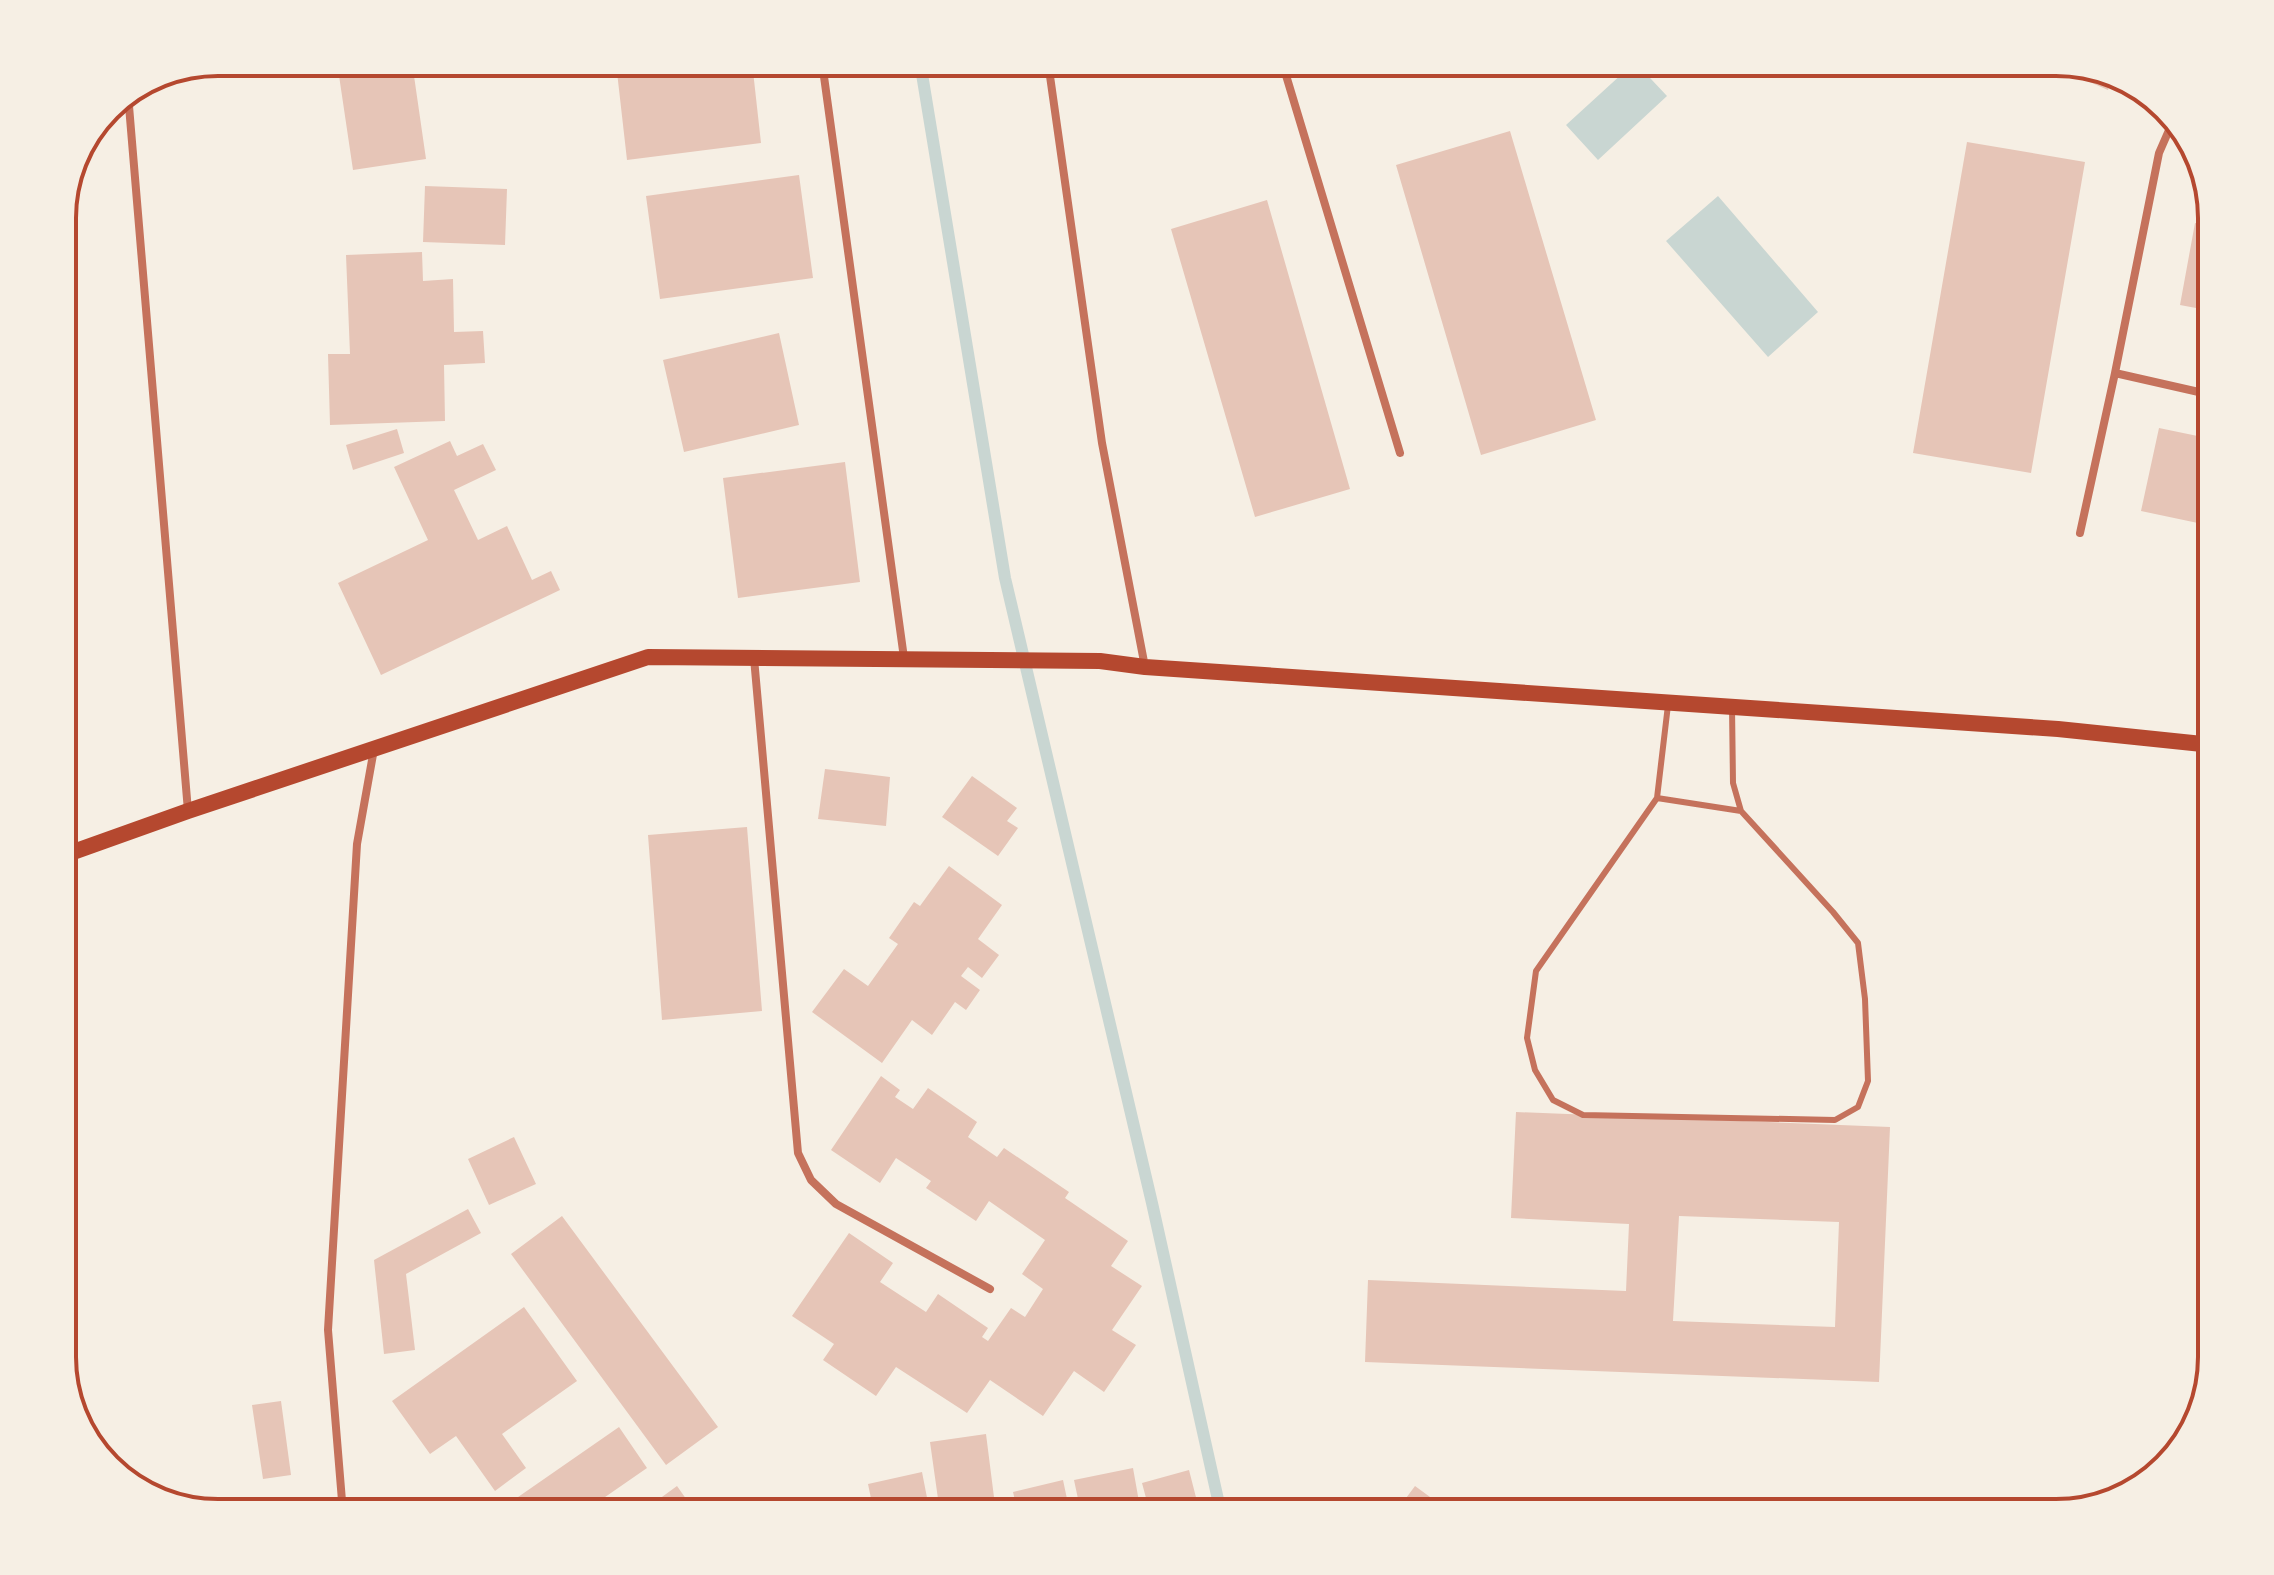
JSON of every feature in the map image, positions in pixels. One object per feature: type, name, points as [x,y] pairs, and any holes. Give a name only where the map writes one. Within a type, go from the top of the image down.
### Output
[{"type":"main road","points":[[76,851],[374,747],[648,657],[1100,661],[1145,667],[2058,729],[2198,744]]},
{"type":"street","points":[[824,76],[904,658]]},
{"type":"street","points":[[1050,76],[1102,443],[1145,667]]},
{"type":"street","points":[[1286,76],[1400,453]]},
{"type":"street","points":[[129,107],[188,811]]},
{"type":"street","points":[[2080,533],[2159,153],[2168,131]]},
{"type":"street","points":[[2115,373],[2198,392]]},
{"type":"street","points":[[754,658],[798,1153],[811,1180],[836,1204],[990,1289]]},
{"type":"street","points":[[342,1499],[328,1330],[357,844],[374,747]]},
{"type":"lane","points":[[1669,703],[1657,798],[1536,971],[1527,1038],[1535,1070],[1553,1100],[1583,1115],[1835,1120],[1858,1107],[1868,1081],[1865,999],[1858,943],[1741,811],[1733,783],[1732,707]]},
{"type":"lane","points":[[1657,798],[1741,811]]},
{"type":"shaded area","points":[[1620,76],[1648,76],[1667,96],[1598,160],[1566,125]]},
{"type":"shaded area","points":[[1718,196],[1818,312],[1768,357],[1666,241]]},
{"type":"building","points":[[339,76],[414,76],[426,159],[353,170]]},
{"type":"building","points":[[617,76],[754,76],[761,143],[627,160]]},
{"type":"building","points":[[2082,79],[2109,87],[2108,90]]},
{"type":"building","points":[[1510,131],[1596,420],[1481,455],[1396,165]]},
{"type":"building","points":[[1967,142],[2085,162],[2031,473],[1913,453]]},
{"type":"building","points":[[799,175],[813,278],[660,299],[646,196]]},
{"type":"building","points":[[425,186],[507,189],[505,245],[423,242]]},
{"type":"building","points":[[1267,200],[1350,489],[1255,517],[1171,229]]},
{"type":"building","points":[[2195,223],[2198,224],[2198,308],[2180,305]]},
{"type":"building","points":[[422,252],[423,281],[453,279],[454,332],[483,331],[485,363],[444,365],[445,421],[330,425],[328,354],[350,354],[346,255]]},
{"type":"building","points":[[779,333],[799,425],[684,452],[663,360]]},
{"type":"building","points":[[2159,428],[2198,436],[2198,523],[2141,511]]},
{"type":"building","points":[[397,429],[404,453],[353,470],[346,445]]},
{"type":"building","points":[[450,441],[457,456],[483,444],[496,470],[454,490],[478,540],[507,526],[532,580],[551,571],[560,590],[381,675],[338,583],[428,540],[394,467]]},
{"type":"building","points":[[845,462],[860,582],[738,598],[723,478]]},
{"type":"building","points":[[825,769],[890,777],[886,826],[818,819]]},
{"type":"building","points":[[972,776],[1017,808],[1007,821],[1018,828],[998,856],[942,817]]},
{"type":"building","points":[[747,827],[762,1011],[662,1020],[648,835]]},
{"type":"building","points":[[949,866],[1002,905],[978,939],[999,955],[982,978],[968,967],[961,976],[980,990],[966,1010],[955,1002],[932,1035],[912,1020],[882,1063],[812,1012],[844,969],[868,986],[898,944],[889,938],[914,902],[920,906]]},
{"type":"building","points":[[881,1076],[900,1090],[895,1097],[913,1109],[928,1088],[977,1122],[968,1137],[997,1157],[1004,1148],[1069,1192],[1065,1198],[1128,1241],[1111,1266],[1142,1286],[1112,1330],[1136,1345],[1104,1392],[1074,1371],[1043,1416],[990,1380],[967,1413],[896,1367],[876,1396],[823,1360],[834,1344],[792,1316],[849,1233],[893,1263],[880,1282],[926,1312],[938,1294],[988,1328],[982,1337],[988,1341],[1011,1308],[1025,1317],[1043,1289],[1022,1274],[1045,1240],[989,1201],[976,1221],[926,1188],[931,1181],[896,1158],[880,1183],[831,1150]]},
{"type":"building","points":[[1516,1112],[1890,1127],[1879,1382],[1365,1362],[1368,1280],[1626,1291],[1629,1224],[1511,1218]],"holes":[[[1679,1216],[1839,1222],[1835,1327],[1673,1321]]]},
{"type":"building","points":[[514,1137],[536,1184],[489,1205],[468,1159]]},
{"type":"building","points":[[468,1209],[481,1233],[406,1274],[415,1350],[384,1354],[374,1260]]},
{"type":"building","points":[[562,1216],[718,1427],[666,1465],[511,1254]]},
{"type":"building","points":[[524,1307],[577,1381],[502,1434],[526,1468],[495,1491],[456,1436],[430,1454],[392,1401]]},
{"type":"building","points":[[281,1401],[291,1475],[263,1479],[252,1405]]},
{"type":"building","points":[[619,1427],[647,1468],[602,1499],[515,1499]]},
{"type":"building","points":[[986,1434],[994,1499],[938,1499],[930,1442]]},
{"type":"building","points":[[1133,1468],[1139,1499],[1078,1499],[1074,1480]]},
{"type":"building","points":[[1189,1470],[1196,1499],[1146,1499],[1142,1483]]},
{"type":"building","points":[[922,1472],[927,1499],[871,1499],[868,1484]]},
{"type":"building","points":[[1063,1480],[1067,1499],[1015,1499],[1013,1492]]},
{"type":"building","points":[[677,1486],[686,1499],[659,1499]]},
{"type":"building","points":[[1415,1486],[1433,1499],[1405,1499]]},
{"type":"waterway","points":[[922,76],[1005,578],[1152,1203],[1218,1499]]}]
